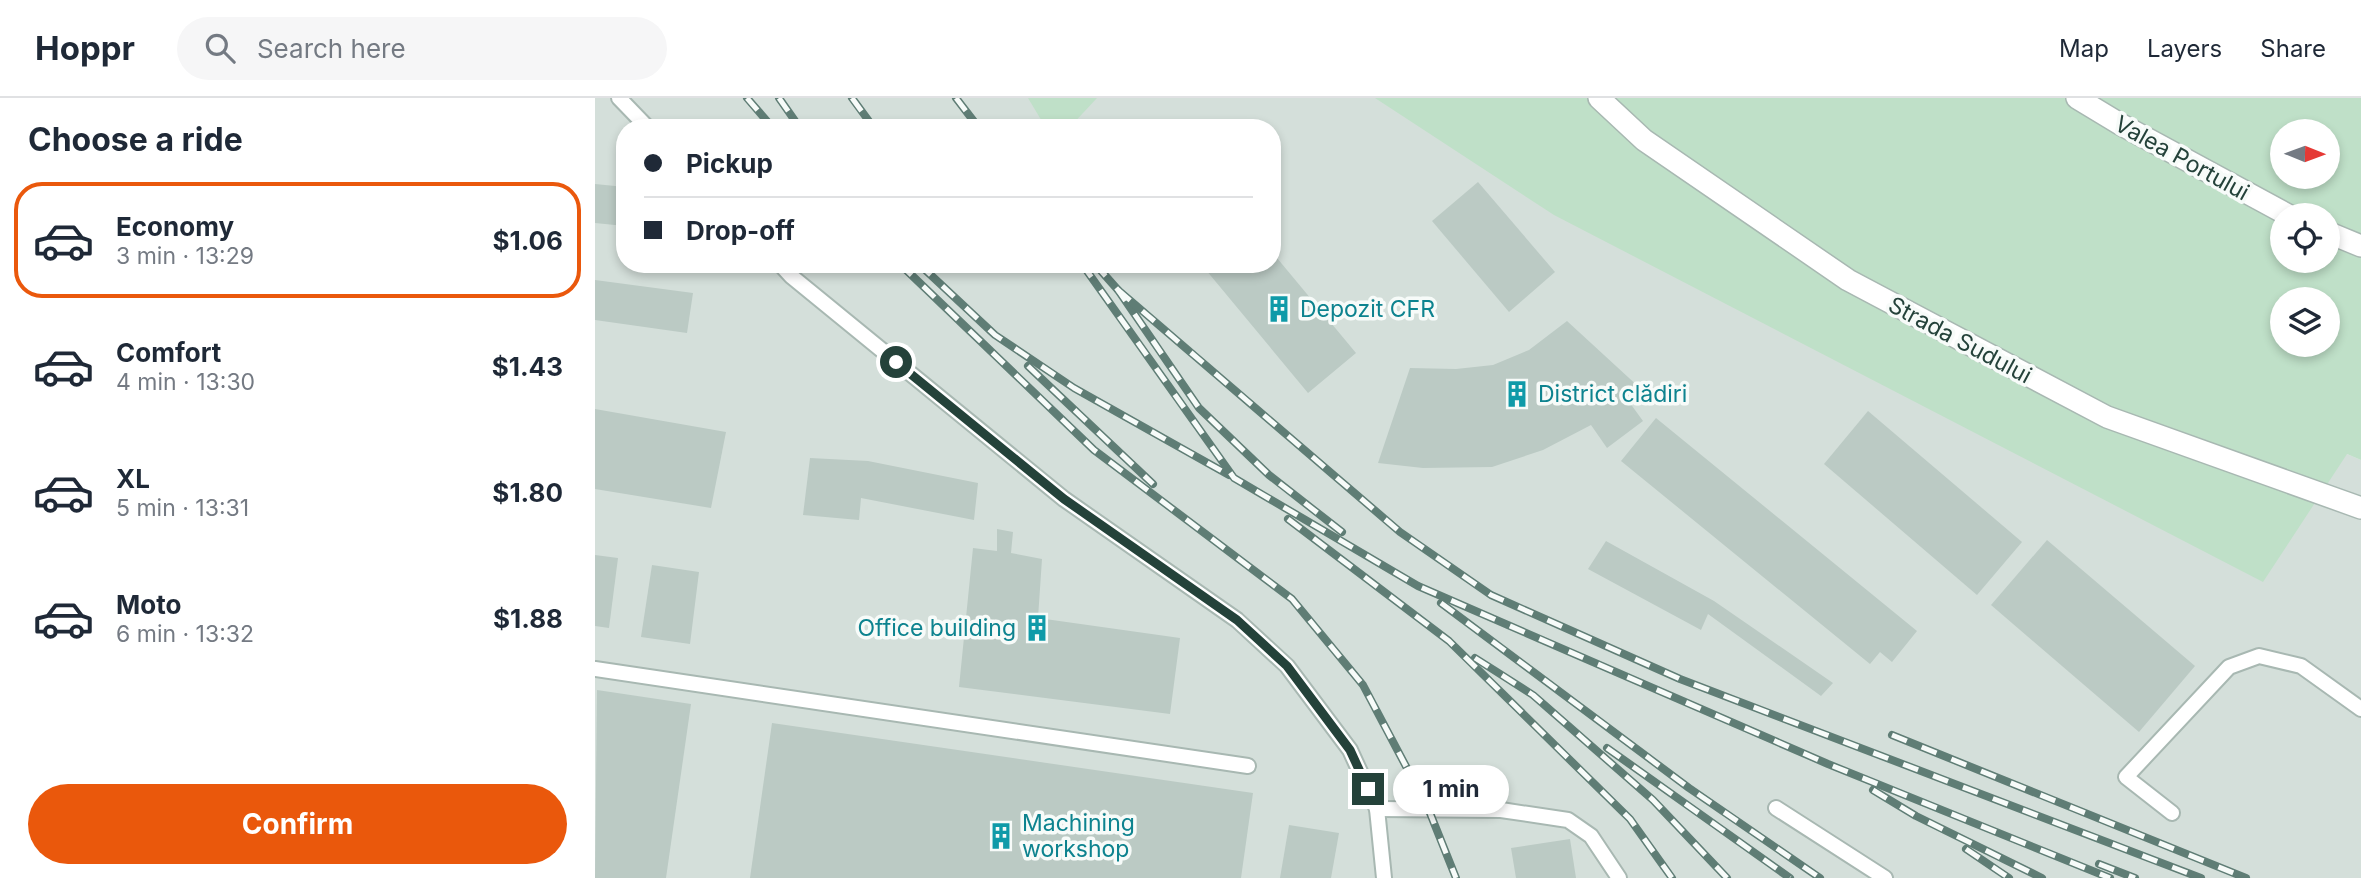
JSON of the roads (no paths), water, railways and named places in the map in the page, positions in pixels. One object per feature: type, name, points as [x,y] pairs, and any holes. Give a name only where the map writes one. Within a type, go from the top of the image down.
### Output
[{"type":"street","name":"Strada Sudului","points":[[1599,98],[1644,140],[1848,280],[2107,417],[2361,508]]},
{"type":"street","name":"Valea Portului","points":[[2077,98],[2132,131],[2270,205]]},
{"type":"street","points":[[2340,237],[2361,246]]},
{"type":"lane","points":[[619,98],[639,119]]},
{"type":"lane","points":[[788,273],[1064,499],[1237,620],[1287,666],[1350,750],[1377,809],[1384,878]]},
{"type":"lane","points":[[2172,813],[2126,777],[2229,667],[2259,656],[2301,666],[2361,709]]},
{"type":"lane","points":[[595,669],[1248,766]]},
{"type":"lane","points":[[1776,808],[1885,878]]},
{"type":"lane","points":[[1377,809],[1501,810],[1568,820],[1591,836],[1619,878]]},
{"type":"railway","points":[[747,98],[765,119]]},
{"type":"railway","points":[[779,98],[794,119]]},
{"type":"railway","points":[[852,98],[867,119]]},
{"type":"railway","points":[[956,98],[972,119]]},
{"type":"railway","points":[[909,273],[1094,450],[1292,599],[1363,685],[1428,808],[1456,878]]},
{"type":"railway","points":[[929,273],[995,335],[1074,388],[1229,475]]},
{"type":"railway","points":[[1088,273],[1234,478],[1418,586],[1828,764],[2110,878]]},
{"type":"railway","points":[[1103,273],[1118,290],[1199,408],[1269,475],[1342,532]]},
{"type":"railway","points":[[1118,290],[1400,532],[1491,595],[1680,679],[2201,878]]},
{"type":"railway","points":[[1028,366],[1153,484]]},
{"type":"railway","points":[[1288,519],[1449,641],[1630,819],[1672,878]]},
{"type":"railway","points":[[1441,603],[1689,788],[1820,878]]},
{"type":"railway","points":[[1475,658],[1533,695],[1653,800],[1727,878]]},
{"type":"railway","points":[[1892,735],[2246,878]]},
{"type":"railway","points":[[1607,748],[1790,878]]},
{"type":"railway","points":[[1873,790],[1916,816],[2042,878]]},
{"type":"railway","points":[[1966,849],[2009,878]]},
{"type":"railway","points":[[2099,864],[2135,878]]},
{"type":"place","name":"Depozit CFR","points":[[1279,309]]},
{"type":"place","name":"District clădiri","points":[[1517,394]]},
{"type":"place","name":"Office building","points":[[1037,628]]},
{"type":"place","name":"Machining workshop","points":[[1001,836]]}]
